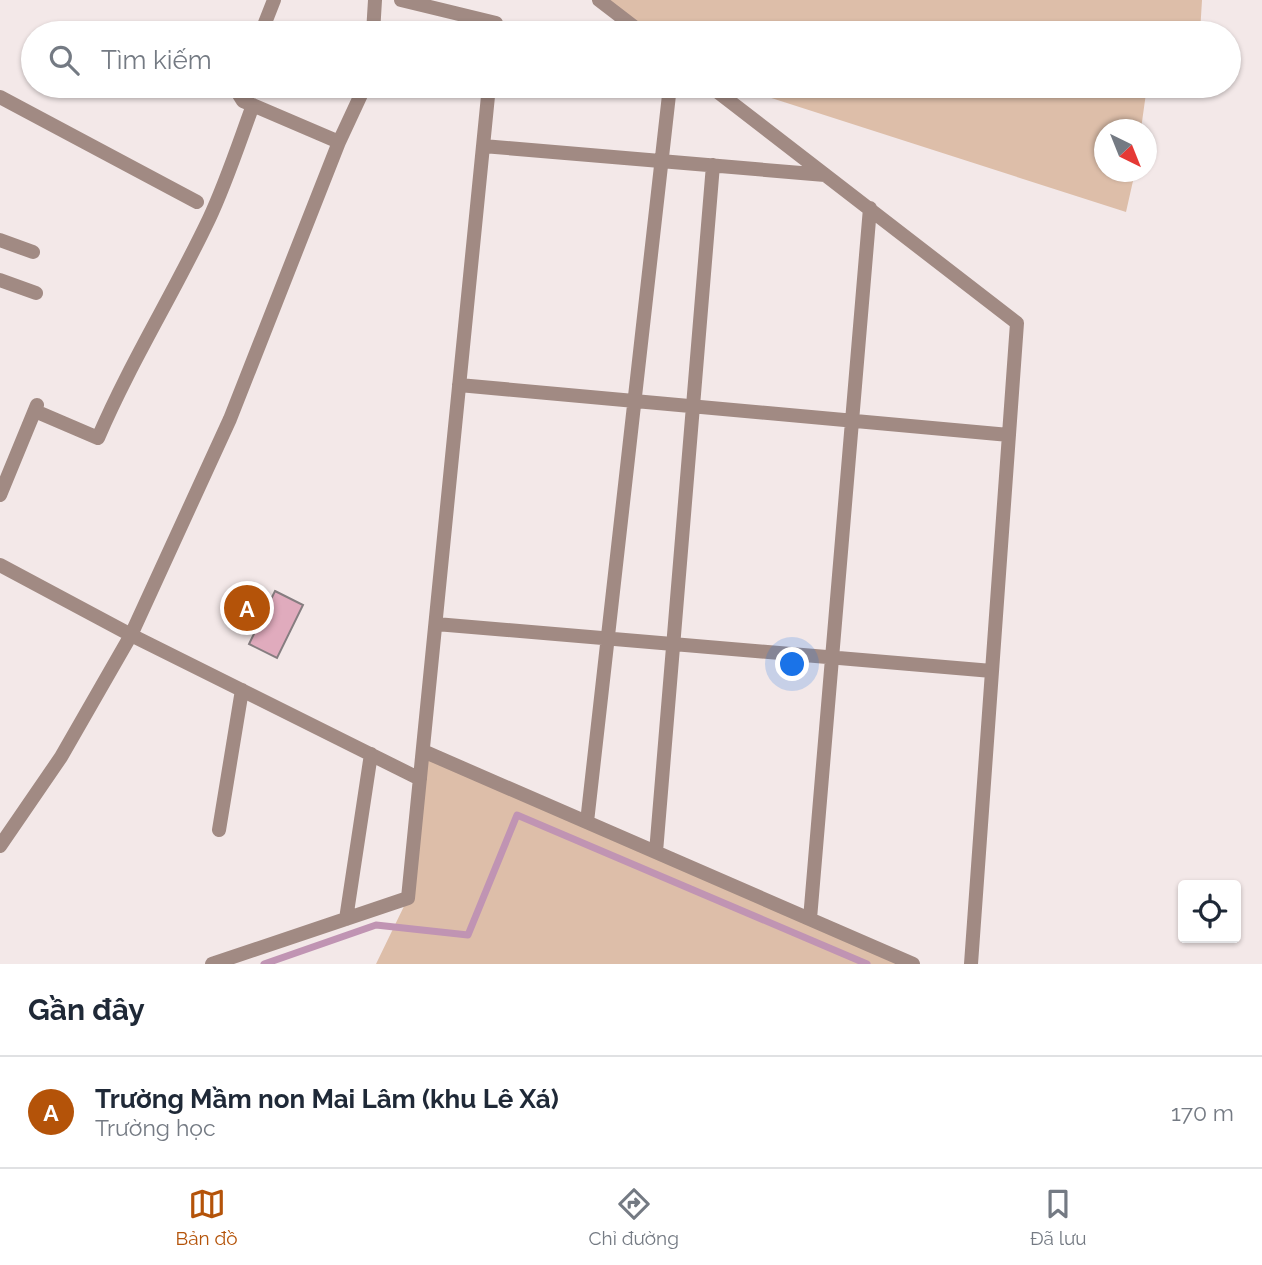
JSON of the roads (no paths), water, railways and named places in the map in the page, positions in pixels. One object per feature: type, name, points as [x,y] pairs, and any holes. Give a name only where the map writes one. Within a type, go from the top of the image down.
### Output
[{"type":"street","points":[[266,21],[274,0]]},
{"type":"street","points":[[374,21],[375,0]]},
{"type":"street","points":[[401,0],[488,21]]},
{"type":"street","points":[[599,0],[626,21]]},
{"type":"street","points":[[0,97],[197,202]]},
{"type":"street","points":[[241,98],[340,142]]},
{"type":"street","points":[[0,846],[61,757],[131,635],[230,419],[360,98]]},
{"type":"street","points":[[212,964],[408,898],[488,98]]},
{"type":"street","points":[[587,822],[669,98]]},
{"type":"street","points":[[726,98],[1017,323],[971,964]]},
{"type":"street","points":[[0,495],[36,408],[98,438],[210,217],[253,105]]},
{"type":"street","points":[[484,146],[826,175]]},
{"type":"street","points":[[656,852],[713,165]]},
{"type":"street","points":[[810,919],[870,208]]},
{"type":"street","points":[[0,240],[33,252]]},
{"type":"street","points":[[0,280],[36,293]]},
{"type":"street","points":[[459,385],[1009,435]]},
{"type":"street","points":[[0,565],[131,635],[420,779]]},
{"type":"street","points":[[436,624],[992,671]]},
{"type":"street","points":[[219,830],[242,690]]},
{"type":"street","points":[[423,751],[913,964]]},
{"type":"street","points":[[346,919],[371,754]]},
{"type":"waterway","points":[[264,964],[376,925],[468,935],[517,815],[867,964]]},
{"type":"place","name":"Trường Mầm non Mai Lâm (khu Lê Xá)","points":[[247,608]]}]
